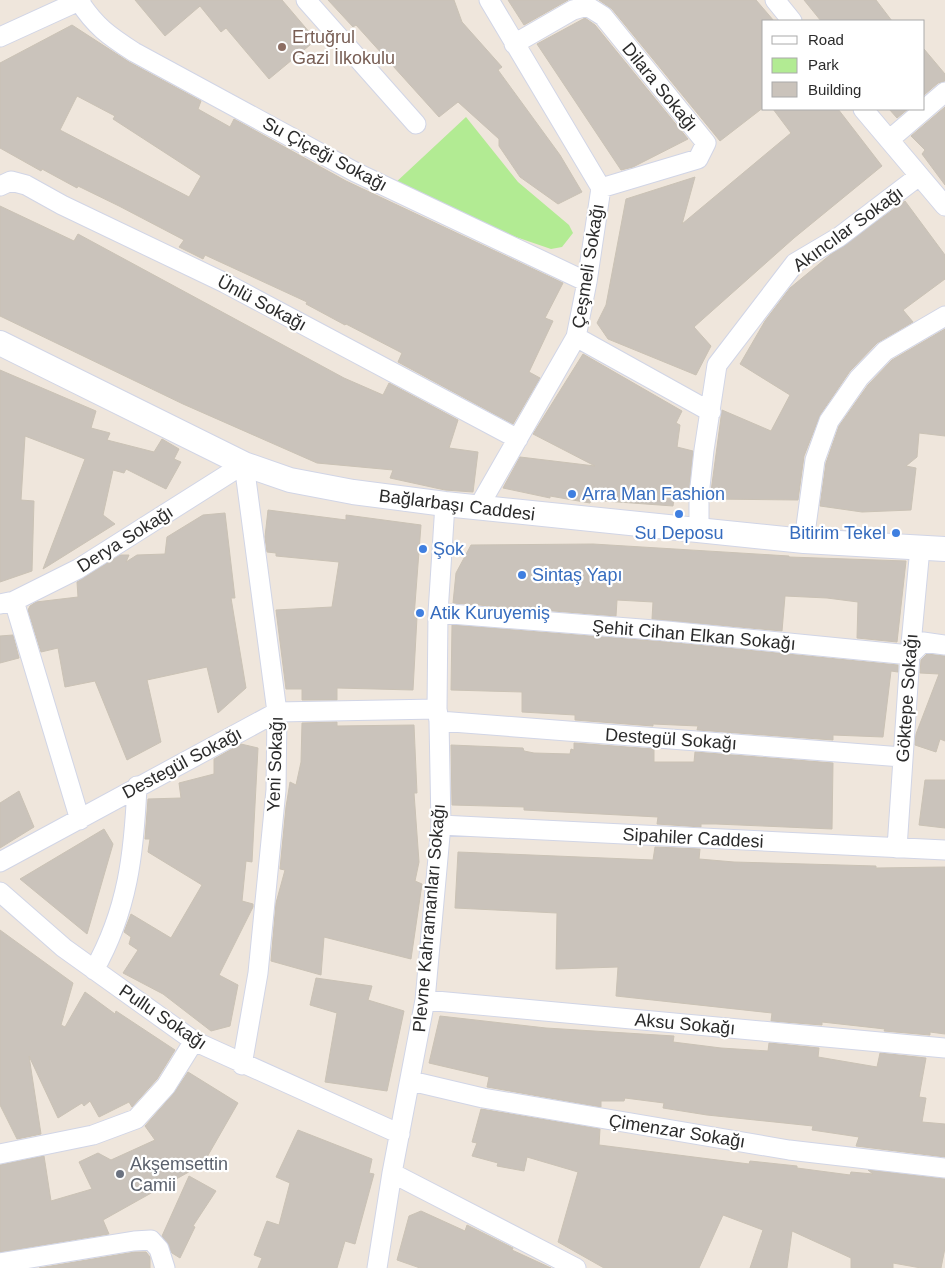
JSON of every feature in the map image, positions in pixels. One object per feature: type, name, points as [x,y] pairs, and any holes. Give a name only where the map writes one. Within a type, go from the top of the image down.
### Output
[{"type":"street","points":[[306,0],[416,124]]},
{"type":"street","name":"Çeşmeli Sokağı","points":[[478,508],[576,337],[588,282],[601,188],[489,0]]},
{"type":"street","points":[[775,0],[791,20]]},
{"type":"street","points":[[0,37],[80,1]]},
{"type":"street","name":"Su Çiçeği Sokağı","points":[[80,1],[98,26],[134,52],[355,172],[588,282]]},
{"type":"street","name":"Dilara Sokağı","points":[[514,44],[573,10],[587,6],[603,16],[706,143],[698,159],[601,188]]},
{"type":"street","points":[[925,109],[945,92]]},
{"type":"street","points":[[864,110],[945,206]]},
{"type":"street","points":[[889,140],[924,110]]},
{"type":"street","name":"Akıncılar Sokağı","points":[[699,531],[699,496],[717,365],[795,263],[840,237],[918,176]]},
{"type":"street","name":"Ünlü Sokağı","points":[[0,186],[11,182],[26,185],[62,205],[225,283],[518,439]]},
{"type":"street","points":[[804,541],[815,460],[830,421],[859,378],[885,351],[945,316]]},
{"type":"street","points":[[576,337],[711,412]]},
{"type":"street","name":"Bağlarbaşı Caddesi","points":[[0,343],[244,464],[290,480],[354,492],[478,508],[804,541],[945,549]]},
{"type":"street","name":"Derya Sokağı","points":[[7,603],[78,569],[244,464]]},
{"type":"street","name":"Yeni Sokağı","points":[[242,1065],[259,963],[276,790],[277,712],[244,464]]},
{"type":"street","name":"Plevne Kahramanları Sokağı","points":[[377,1268],[392,1173],[425,1000],[441,825],[438,613],[445,504]]},
{"type":"street","name":"Göktepe Sokağı","points":[[897,848],[902,757],[920,548]]},
{"type":"street","points":[[7,603],[80,820]]},
{"type":"street","name":"Şehit Cihan Elkan Sokağı","points":[[438,613],[657,630],[910,655]]},
{"type":"street","points":[[910,655],[923,642],[945,645]]},
{"type":"street","name":"Destegül Sokağı","points":[[0,862],[80,820],[137,786],[277,712],[438,715],[902,757]]},
{"type":"street","points":[[94,970],[108,947],[126,894],[134,846],[137,786]]},
{"type":"street","name":"Sipahiler Caddesi","points":[[441,825],[945,850]]},
{"type":"street","name":"Pullu Sokağı","points":[[0,892],[64,948],[194,1041],[242,1065],[400,1134]]},
{"type":"street","name":"Aksu Sokağı","points":[[425,1000],[945,1048]]},
{"type":"street","points":[[0,1154],[93,1135],[136,1119],[166,1086],[194,1041]]},
{"type":"street","name":"Çimenzar Sokağı","points":[[411,1081],[483,1098],[789,1150],[945,1168]]},
{"type":"street","points":[[392,1173],[576,1268]]},
{"type":"street","points":[[0,1263],[134,1241],[151,1240],[159,1249],[165,1268]]},
{"type":"green space","points":[[466,117],[518,182],[569,225],[573,233],[562,247],[551,249],[516,237],[393,185]]},
{"type":"building","points":[[135,0],[282,0],[316,40],[269,79],[226,28],[221,32],[200,6],[165,36]]},
{"type":"building","points":[[328,0],[454,0],[462,22],[502,67],[498,70],[560,155],[582,192],[558,204],[520,177],[499,146],[499,139],[458,102],[439,117],[356,25],[353,27]]},
{"type":"building","points":[[508,0],[568,0],[524,25]]},
{"type":"building","points":[[599,0],[756,0],[773,20],[762,20],[762,109],[720,141],[612,9]]},
{"type":"building","points":[[804,0],[876,0],[891,20],[820,20]]},
{"type":"building","points":[[585,18],[595,25],[688,139],[633,167],[621,170],[537,44]]},
{"type":"building","points":[[72,25],[129,62],[201,101],[198,109],[230,127],[234,119],[346,181],[563,283],[545,318],[553,321],[529,372],[540,378],[513,424],[398,362],[402,353],[345,325],[306,304],[307,302],[205,255],[203,259],[179,247],[184,240],[78,186],[77,188],[42,169],[41,171],[0,148],[0,63]],"holes":[[[77,96],[115,116],[113,119],[201,176],[189,197],[60,130]]]},
{"type":"building","points":[[925,50],[945,74],[945,81],[938,83],[925,94]]},
{"type":"building","points":[[945,107],[945,185],[922,154],[925,150],[911,136]]},
{"type":"building","points":[[774,110],[839,110],[882,166],[794,238],[694,327],[711,346],[696,375],[608,339],[597,323],[606,305],[626,199],[695,177],[682,224],[791,133]]},
{"type":"building","points":[[890,110],[907,110],[897,118]]},
{"type":"building","points":[[905,201],[945,255],[945,279],[903,310],[913,322],[877,343],[850,371],[820,415],[804,456],[798,500],[710,499],[722,410],[771,431],[790,395],[740,364],[765,321],[790,288],[830,255]]},
{"type":"building","points":[[0,206],[74,241],[78,234],[344,378],[383,395],[389,383],[458,420],[449,448],[478,452],[473,492],[445,490],[390,478],[393,470],[317,463],[183,404],[0,316]]},
{"type":"building","points":[[945,329],[945,436],[919,433],[917,457],[906,466],[916,468],[911,510],[862,512],[820,506],[826,463],[839,426],[868,385],[892,360]]},
{"type":"building","points":[[583,354],[682,411],[676,423],[680,425],[677,447],[693,451],[688,499],[674,498],[673,506],[591,500],[590,503],[550,496],[550,498],[503,488],[520,457],[595,466],[533,434]]},
{"type":"building","points":[[0,370],[96,411],[91,428],[110,433],[107,440],[154,452],[162,439],[179,449],[174,459],[181,462],[166,489],[126,469],[124,473],[113,470],[103,515],[115,524],[43,569],[85,459],[25,436],[21,500],[34,501],[32,571],[0,582]]},
{"type":"building","points":[[268,510],[346,520],[346,515],[421,525],[414,617],[417,617],[413,690],[337,688],[337,700],[302,700],[302,689],[286,689],[276,610],[332,607],[339,562],[276,556],[276,553],[267,552],[265,537]]},
{"type":"building","points":[[225,513],[235,598],[231,598],[246,688],[218,713],[207,667],[147,680],[161,742],[127,760],[95,681],[65,687],[58,648],[41,652],[28,610],[36,602],[78,597],[77,582],[120,555],[129,555],[126,562],[137,555],[165,554],[167,537],[203,515]]},
{"type":"building","points":[[593,544],[789,557],[906,561],[897,642],[857,638],[858,602],[827,598],[785,596],[782,631],[652,619],[653,602],[617,600],[616,616],[453,603],[456,573],[471,545]]},
{"type":"building","points":[[452,625],[666,642],[898,665],[898,672],[891,671],[883,737],[833,735],[833,740],[697,730],[698,726],[653,724],[653,726],[575,720],[575,715],[522,712],[522,692],[451,690]]},
{"type":"building","points":[[13,635],[19,658],[0,663],[0,636]]},
{"type":"building","points":[[927,654],[945,656],[945,741],[940,739],[936,752],[915,745],[916,734],[939,674],[920,673],[921,660]]},
{"type":"building","points":[[337,722],[337,726],[414,725],[417,793],[414,793],[419,862],[415,881],[422,884],[411,959],[324,937],[321,975],[271,961],[276,903],[285,870],[280,869],[286,807],[290,782],[296,785],[301,762],[302,723]]},
{"type":"building","points":[[574,743],[654,749],[654,762],[694,762],[695,752],[833,763],[832,829],[716,824],[701,824],[701,827],[657,824],[658,817],[524,810],[524,807],[452,805],[451,745],[523,748],[524,751],[534,753],[570,754],[571,749],[574,750]]},
{"type":"building","points":[[241,744],[258,748],[252,862],[246,861],[242,901],[253,904],[253,907],[219,975],[238,985],[230,1026],[211,1031],[163,994],[123,973],[138,950],[129,944],[131,937],[124,932],[131,914],[171,938],[202,885],[148,852],[150,839],[145,839],[148,799],[181,798],[179,783],[214,774],[214,759]]},
{"type":"building","points":[[925,780],[945,780],[945,828],[919,825]]},
{"type":"building","points":[[19,791],[34,827],[0,848],[0,803]]},
{"type":"building","points":[[104,829],[113,844],[87,934],[20,879]]},
{"type":"building","points":[[655,847],[700,849],[699,859],[734,862],[876,866],[876,868],[945,867],[945,1034],[930,1032],[930,1035],[884,1031],[885,1029],[822,1022],[822,1025],[771,1021],[772,1013],[616,996],[618,967],[556,969],[557,913],[455,908],[458,852],[653,860]]},
{"type":"building","points":[[0,930],[73,983],[61,1025],[65,1027],[85,992],[115,1014],[116,1011],[175,1050],[157,1079],[132,1107],[129,1102],[99,1117],[90,1101],[84,1106],[82,1103],[58,1118],[29,1056],[41,1134],[17,1139],[0,1105]]},
{"type":"building","points":[[316,978],[372,986],[368,1000],[404,1011],[387,1091],[325,1082],[337,1013],[310,1005]]},
{"type":"building","points":[[440,1016],[546,1028],[674,1036],[673,1042],[721,1048],[768,1051],[769,1043],[819,1048],[818,1057],[877,1067],[880,1053],[926,1058],[919,1097],[926,1098],[922,1122],[945,1124],[945,1157],[856,1146],[859,1137],[812,1130],[813,1126],[707,1115],[663,1108],[664,1103],[625,1098],[624,1101],[601,1101],[601,1107],[487,1087],[489,1077],[429,1063]]},
{"type":"building","points":[[188,1072],[238,1103],[203,1164],[103,1220],[109,1234],[0,1252],[0,1165],[44,1156],[51,1201],[92,1189],[79,1162],[98,1153],[111,1160],[155,1140],[145,1126],[174,1093]]},
{"type":"building","points":[[481,1109],[600,1129],[599,1145],[749,1164],[750,1161],[797,1166],[797,1168],[850,1175],[851,1172],[873,1174],[868,1170],[945,1179],[945,1248],[941,1268],[921,1268],[893,1263],[893,1268],[851,1268],[851,1258],[792,1231],[787,1268],[750,1268],[763,1230],[723,1215],[699,1268],[604,1268],[558,1242],[578,1172],[527,1157],[524,1171],[497,1166],[498,1163],[472,1156],[477,1143],[472,1142]]},
{"type":"building","points":[[298,1130],[372,1159],[369,1173],[374,1174],[355,1244],[345,1241],[337,1268],[258,1268],[262,1258],[254,1255],[267,1221],[279,1225],[290,1183],[276,1177]]},
{"type":"building","points":[[189,1176],[216,1191],[193,1226],[195,1227],[180,1258],[172,1253],[162,1236]]},
{"type":"building","points":[[421,1211],[465,1231],[467,1225],[513,1248],[512,1250],[551,1268],[420,1268],[397,1260],[409,1216]]},
{"type":"building","points":[[135,1252],[146,1252],[150,1257],[150,1268],[39,1268]]},
{"type":"place","name":"Ertuğrul Gazi İlkokulu","points":[[282,47]]},
{"type":"place","name":"Arra Man Fashion","points":[[572,494]]},
{"type":"place","name":"Su Deposu","points":[[679,514]]},
{"type":"place","name":"Bitirim Tekel","points":[[896,533]]},
{"type":"place","name":"Şok","points":[[423,549]]},
{"type":"place","name":"Sintaş Yapı","points":[[522,575]]},
{"type":"place","name":"Atik Kuruyemiş","points":[[420,613]]},
{"type":"place","name":"Akşemsettin Camii","points":[[120,1174]]}]
